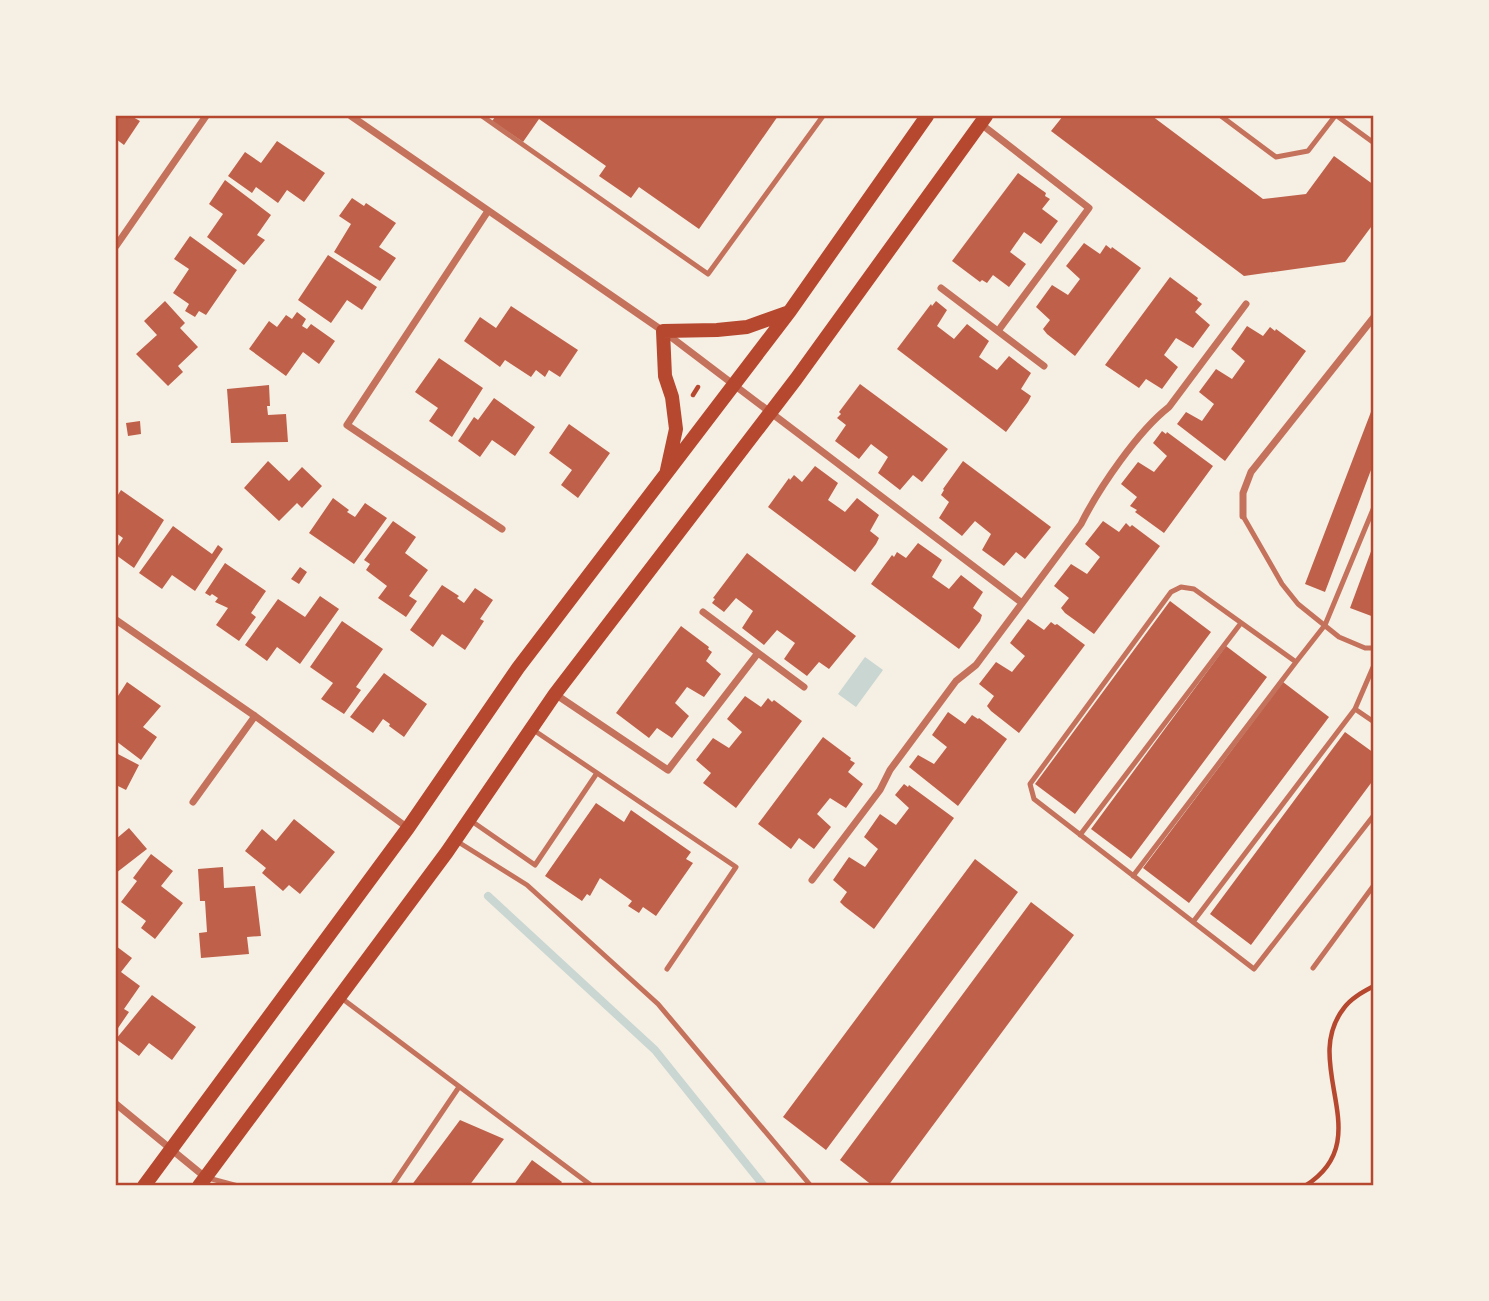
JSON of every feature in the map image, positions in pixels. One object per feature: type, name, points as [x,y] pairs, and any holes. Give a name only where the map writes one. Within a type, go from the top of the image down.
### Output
[{"type":"main road","points":[[144,1185],[408,828],[518,668],[790,311],[927,116]]},
{"type":"main road","points":[[204,1183],[470,820],[555,694],[770,413],[984,120]]},
{"type":"main road","points":[[667,473],[676,429],[673,397],[665,376],[663,331],[747,327],[790,311]]},
{"type":"street","points":[[116,246],[206,116]]},
{"type":"street","points":[[351,116],[663,331],[1023,603]]},
{"type":"street","points":[[984,120],[1089,208],[998,331]]},
{"type":"street","points":[[488,211],[347,425],[502,529]]},
{"type":"street","points":[[941,288],[1044,366]]},
{"type":"street","points":[[812,880],[880,790],[890,770],[956,681],[976,665],[1082,524],[1093,500],[1152,420],[1169,407],[1246,304]]},
{"type":"street","points":[[1243,516],[1243,493],[1251,472],[1374,317]]},
{"type":"street","points":[[703,612],[804,687]]},
{"type":"street","points":[[116,621],[255,716],[408,828]]},
{"type":"street","points":[[555,694],[668,770],[758,653]]},
{"type":"street","points":[[193,802],[255,716]]},
{"type":"street","points":[[116,1104],[171,1149],[204,1183]]},
{"type":"lane","points":[[482,116],[708,274],[823,116]]},
{"type":"lane","points":[[1221,116],[1276,157],[1308,151],[1336,116],[1374,142]]},
{"type":"lane","points":[[1133,876],[1325,625],[1374,508]]},
{"type":"lane","points":[[1243,516],[1282,584],[1298,604],[1339,637],[1365,648],[1374,648]]},
{"type":"lane","points":[[1296,662],[1194,589],[1181,587],[1171,593],[1030,783],[1034,799],[1254,969],[1374,815]]},
{"type":"lane","points":[[1080,835],[1241,623]]},
{"type":"lane","points":[[1193,922],[1355,709],[1374,665]]},
{"type":"lane","points":[[1355,709],[1374,722]]},
{"type":"lane","points":[[532,729],[736,867],[667,969]]},
{"type":"lane","points":[[470,820],[536,865],[597,773]]},
{"type":"lane","points":[[455,840],[527,885],[658,1004],[811,1185]]},
{"type":"lane","points":[[1313,968],[1374,885]]},
{"type":"lane","points":[[340,997],[592,1185]]},
{"type":"lane","points":[[392,1185],[459,1087]]},
{"type":"lane","points":[[204,1183],[238,1185]]},
{"type":"path","points":[[693,395],[698,387]]},
{"type":"path","points":[[1305,1185],[1323,1171],[1333,1156],[1338,1141],[1339,1111],[1330,1078],[1328,1056],[1337,1020],[1348,1003],[1374,986]]},
{"type":"shaded area","points":[[865,657],[883,670],[856,707],[838,694]]},
{"type":"building","points":[[116,116],[131,116],[140,121],[124,145],[116,139]]},
{"type":"building","points":[[496,116],[778,116],[699,229],[639,187],[631,198],[599,176],[606,166],[539,119],[523,142],[492,121]]},
{"type":"building","points":[[1063,116],[1152,116],[1263,199],[1306,194],[1334,156],[1374,185],[1374,223],[1345,262],[1244,276],[1051,131]]},
{"type":"building","points":[[277,141],[325,173],[304,202],[287,190],[278,203],[256,187],[252,193],[228,176],[245,152],[261,163]]},
{"type":"building","points":[[1018,173],[1046,193],[1045,196],[1050,199],[1042,209],[1058,221],[1041,244],[1024,232],[1010,252],[1026,264],[1009,287],[993,275],[987,283],[982,280],[980,282],[952,261]]},
{"type":"building","points":[[225,180],[271,215],[257,235],[265,240],[244,265],[207,237],[223,214],[209,204]]},
{"type":"building","points":[[352,198],[364,206],[366,203],[396,223],[379,247],[396,258],[380,281],[334,252],[351,224],[339,216]]},
{"type":"building","points":[[190,236],[237,270],[206,315],[199,311],[195,317],[185,311],[189,304],[173,293],[189,269],[174,259]]},
{"type":"building","points":[[1084,243],[1100,254],[1106,245],[1111,249],[1112,247],[1141,268],[1075,356],[1043,329],[1050,320],[1036,307],[1052,285],[1068,295],[1080,279],[1066,266]]},
{"type":"building","points":[[328,255],[377,287],[362,310],[347,300],[331,323],[298,300]]},
{"type":"building","points":[[1170,277],[1198,298],[1202,304],[1195,312],[1210,325],[1193,348],[1176,338],[1164,355],[1178,367],[1162,389],[1146,379],[1139,388],[1105,365]]},
{"type":"building","points":[[165,301],[185,323],[180,328],[198,347],[178,366],[183,372],[168,386],[136,354],[157,335],[144,321]]},
{"type":"building","points":[[936,301],[947,310],[937,326],[954,339],[967,324],[989,341],[979,357],[997,370],[1009,356],[1031,373],[1021,389],[1031,396],[1006,432],[897,349]]},
{"type":"building","points":[[511,306],[578,350],[560,377],[549,370],[545,377],[536,370],[531,377],[505,360],[500,367],[464,341],[480,317],[496,328]]},
{"type":"building","points":[[297,312],[306,319],[302,326],[307,329],[311,324],[335,341],[319,364],[303,352],[286,376],[249,349],[269,321],[277,327],[286,315],[292,319]]},
{"type":"building","points":[[1247,326],[1263,336],[1270,327],[1275,331],[1276,329],[1306,351],[1225,461],[1177,424],[1186,412],[1202,421],[1214,404],[1199,392],[1216,369],[1232,379],[1245,361],[1231,349]]},
{"type":"building","points":[[439,358],[483,388],[452,437],[429,421],[438,408],[415,392]]},
{"type":"building","points":[[860,384],[948,449],[922,482],[913,475],[900,490],[878,473],[888,457],[871,444],[859,459],[835,441],[846,425],[837,418],[841,414],[839,412]]},
{"type":"building","points":[[269,385],[268,415],[286,414],[288,442],[231,443],[227,389]]},
{"type":"building","points":[[494,398],[535,427],[515,456],[492,440],[480,457],[458,441],[474,417],[478,420]]},
{"type":"building","points":[[1374,404],[1374,462],[1325,592],[1305,584]]},
{"type":"building","points":[[140,421],[141,434],[128,436],[126,423]]},
{"type":"building","points":[[569,424],[610,453],[578,498],[561,485],[572,470],[549,453]]},
{"type":"building","points":[[1162,431],[1213,466],[1164,533],[1135,512],[1137,510],[1130,506],[1137,497],[1121,484],[1138,462],[1154,472],[1167,456],[1153,443]]},
{"type":"building","points":[[268,461],[289,481],[302,467],[322,486],[302,508],[297,503],[279,521],[244,488]]},
{"type":"building","points":[[963,461],[1051,527],[1025,559],[1016,552],[1004,566],[982,550],[991,534],[975,521],[962,536],[939,518],[949,502],[941,495],[943,489]]},
{"type":"building","points":[[815,466],[838,483],[828,500],[845,512],[857,498],[879,515],[870,531],[879,538],[855,572],[768,507],[789,478],[790,480],[794,475],[802,482]]},
{"type":"building","points":[[121,490],[164,520],[134,568],[116,555],[116,549],[123,538],[116,533],[116,498]]},
{"type":"building","points":[[333,498],[355,517],[365,503],[387,518],[354,564],[309,533]]},
{"type":"building","points":[[393,521],[416,537],[405,553],[428,570],[409,596],[417,601],[406,617],[378,598],[387,586],[366,570],[370,564],[364,560]]},
{"type":"building","points":[[1103,521],[1119,532],[1126,523],[1130,527],[1132,525],[1160,546],[1094,634],[1065,613],[1061,608],[1069,598],[1054,586],[1071,564],[1087,574],[1100,557],[1085,544]]},
{"type":"building","points":[[173,526],[212,554],[218,545],[223,549],[195,591],[172,575],[162,589],[139,573]]},
{"type":"building","points":[[918,543],[942,560],[932,577],[949,589],[961,575],[983,592],[973,608],[982,615],[980,621],[959,649],[871,584],[892,555],[894,557],[897,552],[906,558]]},
{"type":"building","points":[[1374,546],[1374,617],[1350,608]]},
{"type":"building","points":[[747,553],[856,636],[829,669],[819,662],[807,676],[784,659],[795,643],[777,630],[764,645],[742,628],[753,611],[736,598],[724,612],[712,603]]},
{"type":"building","points":[[225,563],[266,591],[251,613],[256,617],[239,641],[216,625],[228,608],[215,602],[218,598],[212,594],[210,596],[205,593]]},
{"type":"building","points":[[300,567],[307,572],[299,584],[291,579]]},
{"type":"building","points":[[442,585],[459,596],[457,598],[464,603],[475,588],[493,600],[480,619],[484,621],[465,650],[442,634],[433,647],[410,630]]},
{"type":"building","points":[[320,596],[339,609],[300,664],[277,647],[267,661],[245,645],[278,599],[305,617]]},
{"type":"building","points":[[1170,601],[1211,632],[1075,814],[1035,784]]},
{"type":"building","points":[[1028,619],[1044,630],[1051,622],[1057,624],[1085,645],[1019,733],[991,711],[987,706],[994,696],[979,684],[996,662],[1012,672],[1025,656],[1010,643]]},
{"type":"building","points":[[342,621],[383,649],[356,687],[361,690],[344,714],[321,699],[333,683],[310,667]]},
{"type":"building","points":[[681,626],[709,647],[712,652],[706,661],[721,674],[704,697],[687,687],[675,703],[689,716],[672,738],[657,728],[649,738],[616,713]]},
{"type":"building","points":[[1226,646],[1267,677],[1131,859],[1091,829]]},
{"type":"building","points":[[384,673],[427,704],[404,737],[383,719],[373,733],[350,717]]},
{"type":"building","points":[[127,682],[161,706],[143,727],[157,737],[141,760],[116,741],[116,699]]},
{"type":"building","points":[[1283,682],[1329,717],[1189,903],[1143,868]]},
{"type":"building","points":[[745,696],[761,707],[768,698],[772,702],[774,700],[802,721],[736,808],[703,783],[711,773],[696,760],[713,738],[729,748],[742,732],[727,719]]},
{"type":"building","points":[[948,712],[965,724],[972,715],[979,718],[1007,739],[958,806],[909,767],[918,755],[934,764],[947,747],[932,735]]},
{"type":"building","points":[[1345,732],[1374,753],[1374,779],[1251,945],[1210,914]]},
{"type":"building","points":[[823,737],[851,758],[855,763],[848,772],[863,784],[846,808],[830,798],[817,814],[831,827],[814,849],[799,838],[791,849],[758,824]]},
{"type":"building","points":[[116,753],[139,765],[126,790],[116,785]]},
{"type":"building","points":[[904,784],[954,818],[874,929],[840,902],[847,892],[833,880],[849,857],[865,867],[878,849],[864,837],[880,814],[896,825],[909,808],[895,795]]},
{"type":"building","points":[[596,803],[624,822],[631,810],[691,852],[686,859],[693,863],[656,916],[643,907],[639,913],[628,906],[632,901],[600,878],[590,896],[587,894],[582,901],[545,876]]},
{"type":"building","points":[[294,819],[335,852],[300,894],[289,885],[283,891],[262,873],[266,868],[245,851],[262,829],[276,841]]},
{"type":"building","points":[[129,828],[147,849],[116,873],[116,839]]},
{"type":"building","points":[[151,854],[173,871],[161,886],[183,903],[155,939],[141,928],[146,921],[121,902],[137,881],[133,878]]},
{"type":"building","points":[[975,859],[1018,892],[826,1150],[783,1117]]},
{"type":"building","points":[[223,867],[224,888],[255,886],[261,936],[247,937],[249,954],[201,958],[199,933],[207,932],[205,901],[200,901],[198,869]]},
{"type":"building","points":[[1031,902],[1074,935],[888,1186],[873,1186],[840,1160]]},
{"type":"building","points":[[116,946],[132,958],[121,972],[140,986],[124,1009],[129,1012],[116,1031]]},
{"type":"building","points":[[152,995],[196,1027],[172,1060],[149,1043],[139,1056],[116,1039]]},
{"type":"building","points":[[460,1120],[504,1139],[469,1186],[411,1186]]},
{"type":"building","points":[[532,1160],[562,1182],[559,1186],[513,1186]]},
{"type":"waterway","points":[[488,896],[655,1050],[764,1186]]}]
